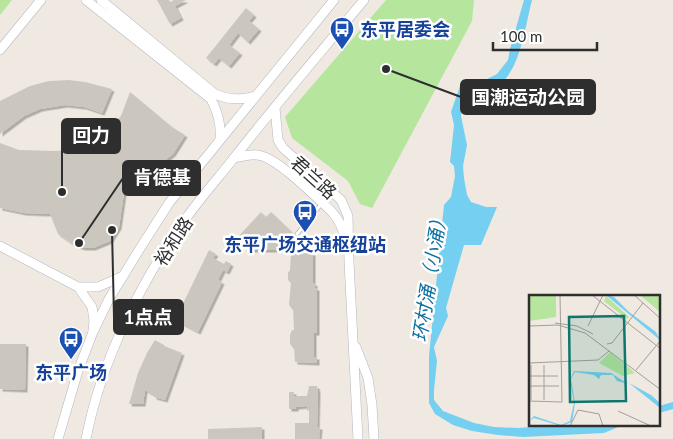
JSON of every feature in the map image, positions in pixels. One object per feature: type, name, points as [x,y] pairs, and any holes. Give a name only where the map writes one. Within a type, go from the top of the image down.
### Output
[{"type":"street","points":[[0,50],[41,0]]},
{"type":"street","points":[[86,0],[211,100],[218,112],[221,127],[220,139]]},
{"type":"street","points":[[101,0],[215,94],[226,98],[243,99],[254,96]]},
{"type":"street","name":"裕和路","points":[[58,436],[78,371],[93,332],[109,299],[169,203],[254,96],[334,0]]},
{"type":"street","name":"裕和路","points":[[87,437],[103,378],[116,342],[131,310],[158,262],[187,216],[364,0]]},
{"type":"street","name":"君兰路","points":[[275,108],[278,140],[283,148],[341,200],[346,208],[350,231],[349,262],[358,439]]},
{"type":"street","points":[[234,158],[257,155],[267,158],[279,165],[322,203],[339,220],[343,230],[349,262]]},
{"type":"street","points":[[0,246],[78,287],[92,307],[93,332]]},
{"type":"street","points":[[78,287],[98,287],[123,276]]},
{"type":"street","name":"君兰路","points":[[353,337],[368,378],[374,439]]},
{"type":"lane","points":[[298,234],[322,203]]},
{"type":"green space","points":[[0,0],[12,0],[0,15]]},
{"type":"green space","points":[[386,0],[474,0],[472,21],[372,208],[360,204],[348,181],[292,138],[285,117]]},
{"type":"water","points":[[524,0],[532,0],[517,58],[506,78],[499,84],[468,89],[464,94],[461,116],[467,145],[463,166],[467,195],[471,202],[486,207],[497,207],[481,245],[464,245],[446,308],[448,316],[434,347],[437,361],[434,400],[443,411],[474,423],[494,427],[621,426],[604,433],[523,437],[472,431],[453,425],[435,414],[429,403],[429,356],[444,205],[451,197],[455,176],[454,166],[450,162],[454,125],[451,112],[462,80],[485,80],[497,74],[508,60]]},
{"type":"water","points":[[673,402],[673,409],[660,413],[660,406]]},
{"type":"building","points":[[157,0],[169,0],[170,2],[186,0],[175,6],[181,18],[170,24]]},
{"type":"building","points":[[246,8],[254,15],[249,21],[259,29],[248,42],[238,33],[229,45],[240,53],[229,66],[219,58],[214,64],[206,58]]},
{"type":"building","points":[[69,80],[112,89],[102,113],[84,107],[65,105],[40,109],[24,116],[0,134],[0,101],[30,86],[49,81]]},
{"type":"building","points":[[130,92],[172,127],[185,135],[173,154],[124,193],[119,227],[110,241],[93,248],[83,248],[74,245],[58,234],[50,214],[24,213],[0,208],[0,143],[19,150],[70,150],[99,136],[111,126],[121,116]]},
{"type":"building","points":[[261,212],[266,217],[271,212],[298,238],[287,250],[249,250],[249,239],[241,246],[235,240]]},
{"type":"building","points":[[209,250],[216,254],[213,258],[224,264],[226,261],[231,264],[227,272],[223,270],[218,280],[222,282],[198,332],[175,320]]},
{"type":"building","points":[[291,253],[313,253],[313,284],[315,283],[315,288],[317,288],[317,333],[314,333],[314,357],[317,357],[317,363],[295,362],[294,346],[291,346],[290,343],[290,335],[292,330],[294,330],[293,307],[290,307],[289,304],[291,283],[288,280]]},
{"type":"building","points":[[155,340],[164,346],[182,353],[165,400],[154,397],[154,395],[145,390],[143,404],[129,404],[138,373]]},
{"type":"building","points":[[0,344],[26,344],[25,390],[0,389]]},
{"type":"building","points":[[309,386],[317,386],[317,427],[320,427],[319,439],[295,439],[295,423],[309,423],[309,410],[307,411],[307,406],[289,409],[289,392],[294,392],[294,396],[307,396]]},
{"type":"building","points":[[262,427],[262,439],[208,439],[208,429]]},
{"type":"place","name":"东平居委会","points":[[342,50]]},
{"type":"place","name":"国潮运动公园","points":[[386,69]]},
{"type":"place","name":"回力","points":[[62,192]]},
{"type":"place","name":"1点点","points":[[112,230]]},
{"type":"place","name":"东平广场交通枢纽站","points":[[305,233]]},
{"type":"place","name":"肯德基","points":[[79,243]]},
{"type":"place","name":"东平广场","points":[[71,360]]},
{"type":"water label","name":"环村涌（小涌）","points":[[429,276]]}]
